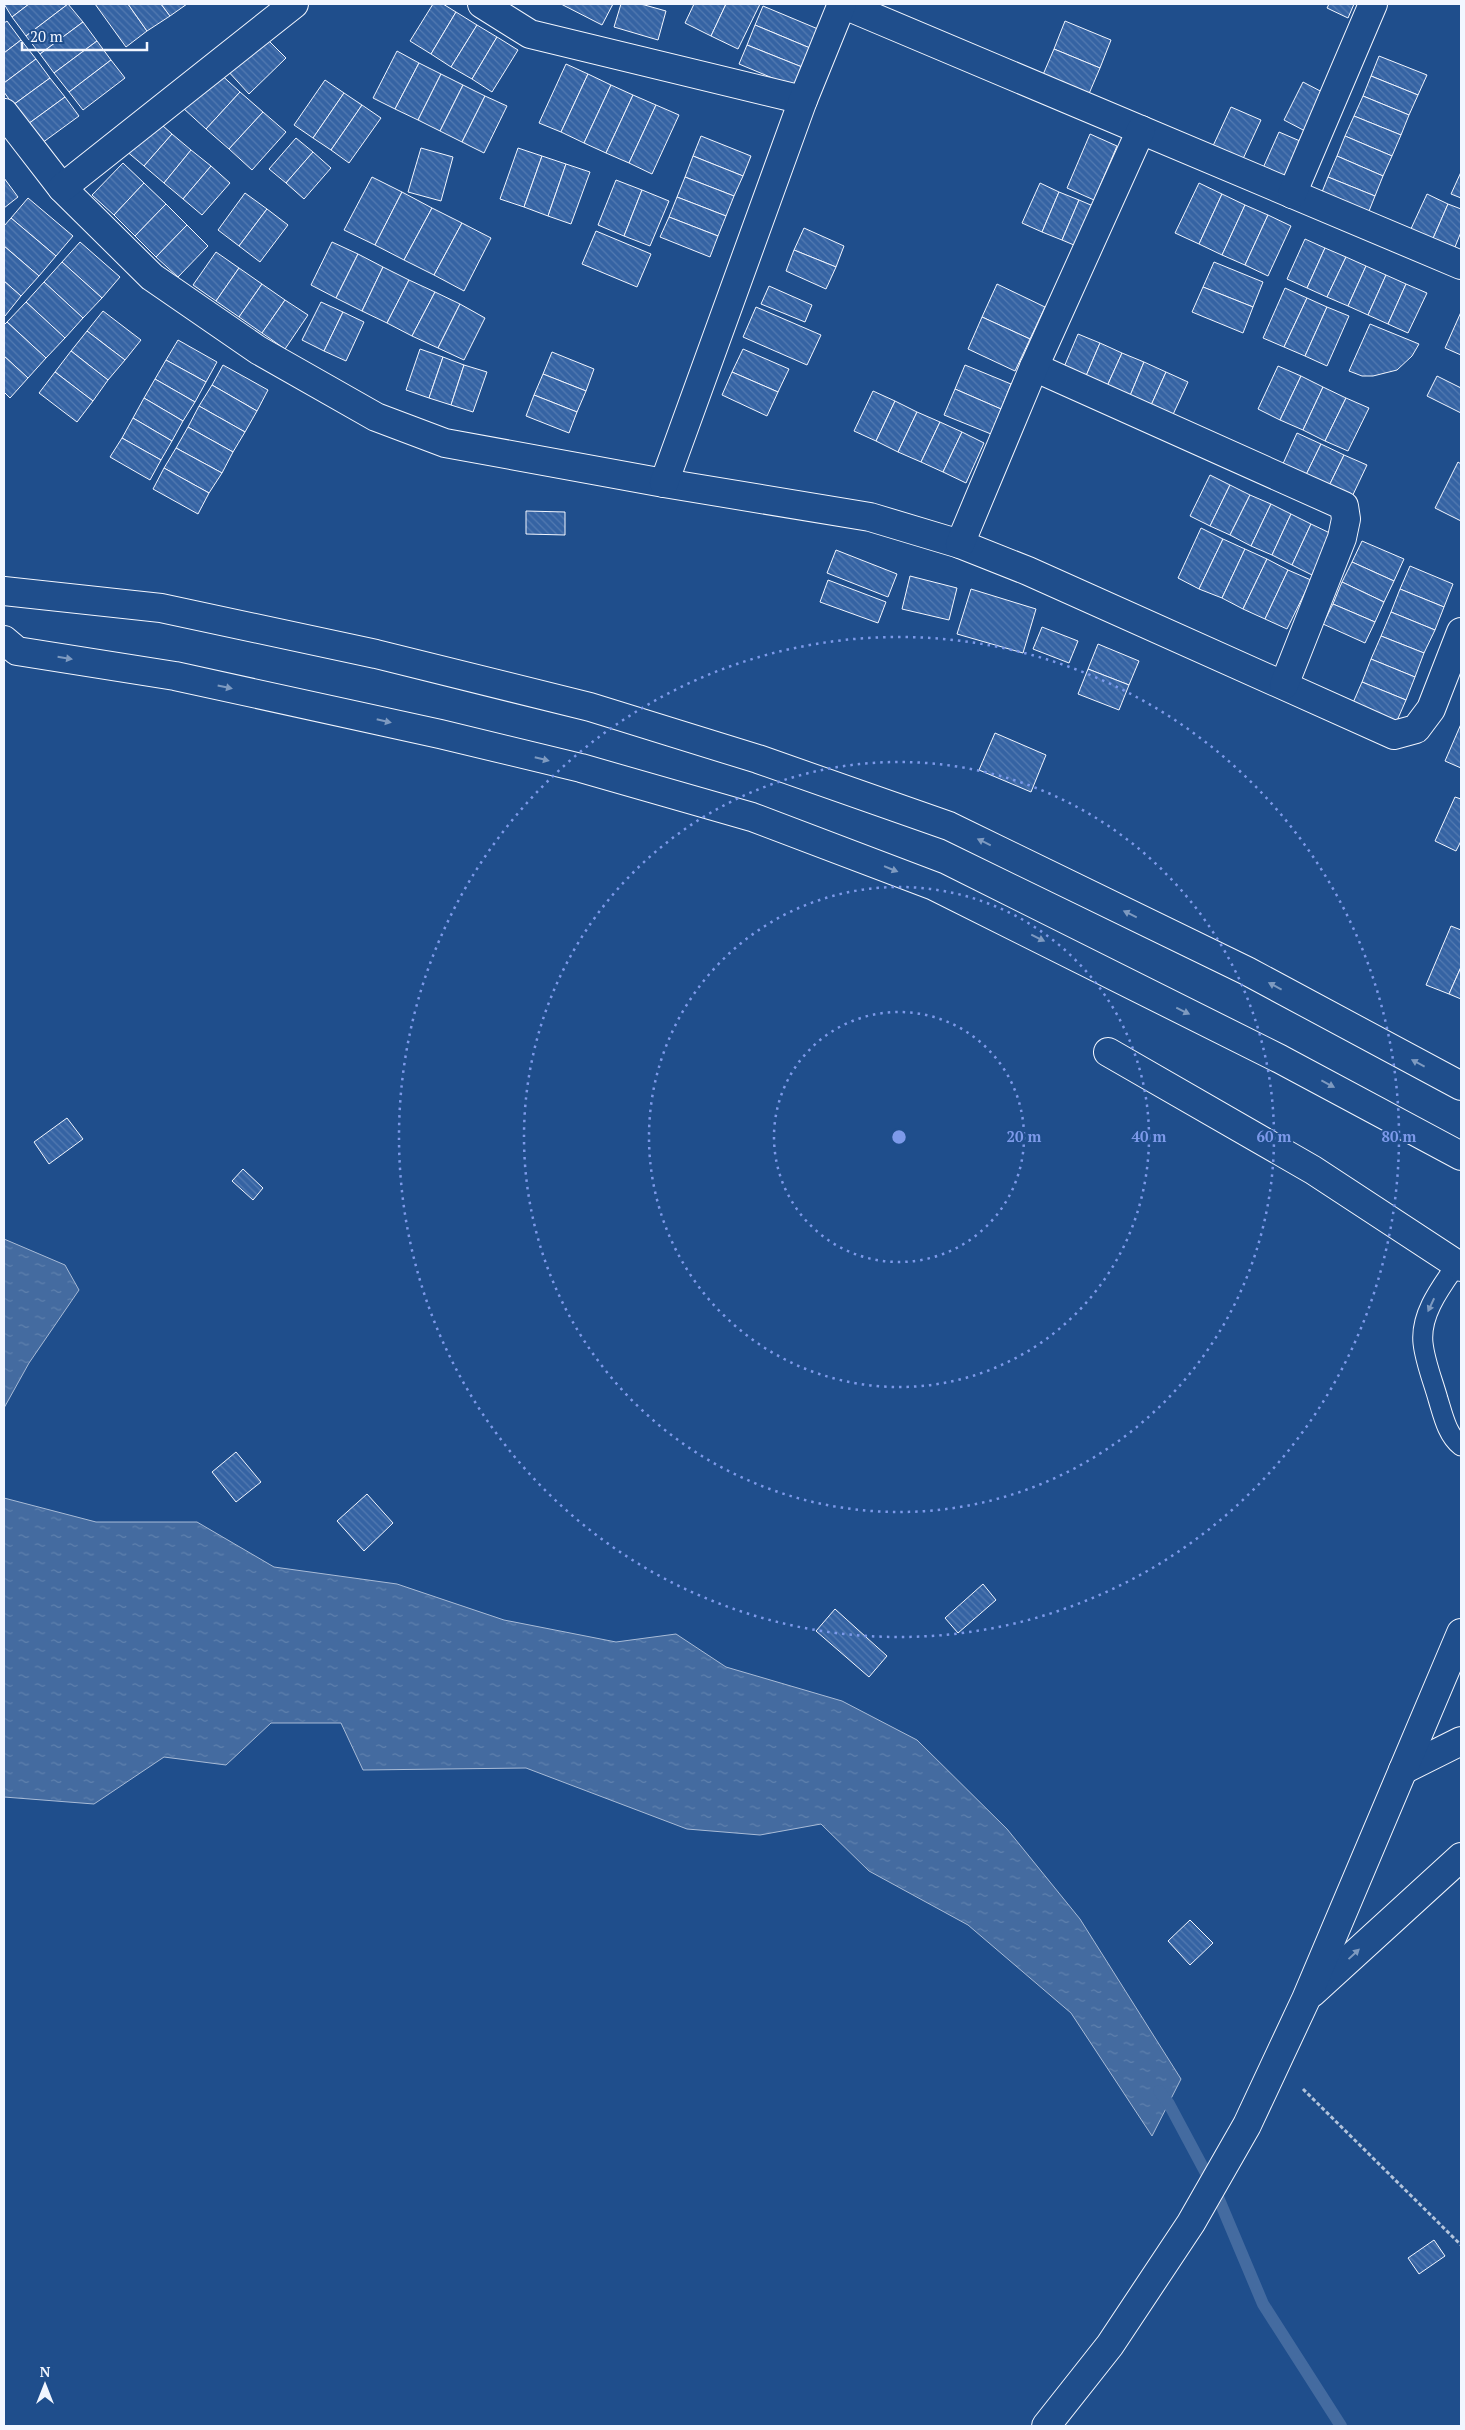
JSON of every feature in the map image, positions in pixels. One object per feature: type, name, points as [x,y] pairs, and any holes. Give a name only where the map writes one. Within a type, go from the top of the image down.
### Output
[{"type":"street","points":[[62,188],[294,4]]},
{"type":"street","points":[[482,4],[530,34],[802,100]]},
{"type":"street","points":[[664,483],[802,100],[842,4],[1461,265]]},
{"type":"street","points":[[1292,194],[1373,4]]},
{"type":"street","points":[[4,113],[62,188],[152,277],[258,350],[376,417],[445,443],[664,483],[870,517],[960,544],[1028,570],[1394,735],[1416,729],[1431,710],[1461,632]]},
{"type":"street","points":[[960,544],[1034,367],[1141,130]]},
{"type":"street","points":[[1034,367],[1344,506],[1346,519],[1342,538],[1284,685]]},
{"type":"street","points":[[4,592],[161,608],[376,654],[590,707],[758,759],[949,826],[1247,971],[1461,1086]]},
{"type":"street","points":[[10,645],[175,676],[440,734],[581,768],[752,817],[934,886],[1280,1058],[1461,1156]]},
{"type":"street","points":[[1108,1052],[1313,1170],[1459,1265]]},
{"type":"street","points":[[1046,2426],[1110,2346],[1191,2223],[1247,2125],[1306,1999],[1461,1633]]},
{"type":"street","points":[[1403,1770],[1461,1741]]},
{"type":"street","points":[[1306,1999],[1461,1857]]},
{"type":"lane","points":[[1459,1265],[1441,1287],[1427,1314],[1423,1343],[1446,1424],[1454,1440],[1461,1446]]},
{"type":"path","points":[[1276,2064],[1461,2245]]},
{"type":"water","points":[[4,1239],[65,1265],[79,1290],[29,1363],[4,1408]]},
{"type":"water","points":[[4,1498],[96,1522],[197,1522],[274,1567],[397,1584],[504,1620],[616,1642],[676,1634],[726,1667],[842,1701],[917,1740],[1007,1829],[1080,1919],[1181,2079],[1152,2136],[1071,2013],[968,1925],[869,1871],[821,1824],[760,1835],[687,1829],[526,1768],[363,1770],[341,1723],[271,1723],[226,1765],[164,1757],[94,1804],[4,1797]]},
{"type":"building","points":[[4,4],[29,4],[12,17]]},
{"type":"building","points":[[29,4],[68,4],[26,36],[12,17]]},
{"type":"building","points":[[68,4],[83,22],[40,54],[26,36]]},
{"type":"building","points":[[95,4],[128,4],[147,31],[126,47]]},
{"type":"building","points":[[128,4],[161,4],[170,16],[147,31]]},
{"type":"building","points":[[161,4],[187,4],[170,16]]},
{"type":"building","points":[[433,4],[443,4],[456,12],[431,54],[410,41]]},
{"type":"building","points":[[561,4],[613,4],[602,25]]},
{"type":"building","points":[[621,4],[641,4],[666,11],[658,40],[614,27]]},
{"type":"building","points":[[694,4],[726,4],[711,36],[685,23]]},
{"type":"building","points":[[726,4],[760,4],[738,49],[711,36]]},
{"type":"building","points":[[1329,4],[1354,4],[1348,18],[1327,8]]},
{"type":"building","points":[[763,6],[818,29],[810,48],[755,25]]},
{"type":"building","points":[[456,12],[477,25],[451,67],[431,54]]},
{"type":"building","points":[[7,21],[21,40],[4,53],[4,23]]},
{"type":"building","points":[[1065,21],[1111,40],[1100,68],[1054,49]]},
{"type":"building","points":[[83,22],[97,41],[54,73],[40,54]]},
{"type":"building","points":[[477,25],[497,37],[472,79],[451,67]]},
{"type":"building","points":[[755,25],[810,48],[802,67],[747,45]]},
{"type":"building","points":[[262,34],[286,58],[249,94],[226,69]]},
{"type":"building","points":[[497,37],[518,50],[492,92],[472,79]]},
{"type":"building","points":[[21,40],[36,59],[4,83],[4,53]]},
{"type":"building","points":[[97,41],[111,60],[69,92],[54,73]]},
{"type":"building","points":[[747,45],[802,67],[794,87],[739,64]]},
{"type":"building","points":[[1054,49],[1100,68],[1088,96],[1042,77]]},
{"type":"building","points":[[397,51],[419,63],[395,109],[373,98]]},
{"type":"building","points":[[1379,56],[1427,75],[1418,95],[1371,76]]},
{"type":"building","points":[[36,59],[50,78],[13,105],[4,92],[4,83]]},
{"type":"building","points":[[111,60],[125,78],[83,110],[69,92]]},
{"type":"building","points":[[419,63],[441,74],[418,120],[395,109]]},
{"type":"building","points":[[566,64],[588,74],[561,132],[539,123]]},
{"type":"building","points":[[217,71],[240,92],[206,129],[183,108]]},
{"type":"building","points":[[441,74],[463,85],[440,131],[418,120]]},
{"type":"building","points":[[588,74],[611,85],[584,143],[561,132]]},
{"type":"building","points":[[1371,76],[1418,95],[1409,115],[1363,96]]},
{"type":"building","points":[[50,78],[65,97],[28,124],[13,105]]},
{"type":"building","points":[[325,80],[344,93],[313,138],[294,125]]},
{"type":"building","points":[[1303,82],[1326,94],[1307,132],[1284,120]]},
{"type":"building","points":[[463,85],[485,96],[462,142],[440,131]]},
{"type":"building","points":[[611,85],[633,95],[606,153],[584,143]]},
{"type":"building","points":[[240,92],[263,112],[229,149],[206,129]]},
{"type":"building","points":[[344,93],[362,105],[331,150],[313,138]]},
{"type":"building","points":[[633,95],[656,105],[629,163],[606,153]]},
{"type":"building","points":[[485,96],[507,106],[484,153],[462,142]]},
{"type":"building","points":[[1363,96],[1409,115],[1401,135],[1354,116]]},
{"type":"building","points":[[65,97],[79,116],[42,143],[28,124]]},
{"type":"building","points":[[362,105],[381,118],[349,163],[331,150]]},
{"type":"building","points":[[656,105],[679,115],[652,174],[629,163]]},
{"type":"building","points":[[1231,107],[1261,120],[1242,161],[1212,148]]},
{"type":"building","points":[[263,112],[286,132],[252,170],[229,149]]},
{"type":"building","points":[[1354,116],[1401,135],[1392,156],[1345,136]]},
{"type":"building","points":[[153,117],[172,134],[144,166],[125,150]]},
{"type":"building","points":[[1279,132],[1300,141],[1284,177],[1263,168]]},
{"type":"building","points":[[172,134],[191,150],[164,183],[144,166]]},
{"type":"building","points":[[1090,134],[1117,146],[1094,200],[1067,188]]},
{"type":"building","points":[[701,136],[751,156],[743,176],[693,156]]},
{"type":"building","points":[[1345,136],[1392,156],[1383,176],[1337,156]]},
{"type":"building","points":[[296,138],[313,152],[286,183],[269,169]]},
{"type":"building","points":[[421,148],[453,157],[441,201],[408,192]]},
{"type":"building","points":[[518,148],[542,156],[524,207],[500,199]]},
{"type":"building","points":[[191,150],[211,166],[183,199],[164,183]]},
{"type":"building","points":[[313,152],[331,168],[304,199],[286,183]]},
{"type":"building","points":[[542,156],[566,164],[548,216],[524,207]]},
{"type":"building","points":[[693,156],[743,176],[734,196],[685,177]]},
{"type":"building","points":[[1337,156],[1383,176],[1375,196],[1328,177]]},
{"type":"building","points":[[123,163],[144,183],[114,215],[92,195]]},
{"type":"building","points":[[566,164],[590,172],[571,224],[548,216]]},
{"type":"building","points":[[211,166],[230,183],[202,215],[183,199]]},
{"type":"building","points":[[1461,172],[1461,198],[1451,194]]},
{"type":"building","points":[[372,177],[402,192],[375,245],[344,230]]},
{"type":"building","points":[[685,177],[734,196],[726,216],[677,197]]},
{"type":"building","points":[[1328,177],[1375,196],[1367,216],[1320,197]]},
{"type":"building","points":[[4,178],[18,197],[4,208]]},
{"type":"building","points":[[616,180],[642,190],[624,236],[598,225]]},
{"type":"building","points":[[144,183],[166,204],[135,236],[114,215]]},
{"type":"building","points":[[1040,183],[1059,192],[1042,232],[1022,223]]},
{"type":"building","points":[[1199,183],[1222,194],[1199,244],[1175,233]]},
{"type":"building","points":[[642,190],[669,201],[650,246],[624,236]]},
{"type":"building","points":[[402,192],[432,208],[404,260],[375,245]]},
{"type":"building","points":[[1059,192],[1079,200],[1062,240],[1042,232]]},
{"type":"building","points":[[245,193],[267,209],[239,246],[218,230]]},
{"type":"building","points":[[1222,194],[1245,205],[1222,255],[1199,244]]},
{"type":"building","points":[[1427,194],[1448,204],[1431,243],[1409,233]]},
{"type":"building","points":[[677,197],[726,216],[718,236],[669,217]]},
{"type":"building","points":[[28,198],[73,236],[56,256],[11,218]]},
{"type":"building","points":[[1079,200],[1098,208],[1081,248],[1062,240]]},
{"type":"building","points":[[166,204],[187,225],[156,257],[135,236]]},
{"type":"building","points":[[1448,204],[1461,209],[1461,232],[1453,252],[1431,243]]},
{"type":"building","points":[[1245,205],[1268,215],[1245,265],[1222,255]]},
{"type":"building","points":[[432,208],[462,223],[434,275],[404,260]]},
{"type":"building","points":[[267,209],[288,225],[260,262],[239,246]]},
{"type":"building","points":[[1268,215],[1291,226],[1268,276],[1245,265]]},
{"type":"building","points":[[669,217],[718,236],[710,257],[660,237]]},
{"type":"building","points":[[11,218],[56,256],[39,276],[4,246],[4,226]]},
{"type":"building","points":[[462,223],[491,238],[464,291],[434,275]]},
{"type":"building","points":[[187,225],[208,246],[178,277],[156,257]]},
{"type":"building","points":[[804,228],[844,246],[836,267],[794,250]]},
{"type":"building","points":[[596,231],[651,254],[637,287],[582,264]]},
{"type":"building","points":[[1305,239],[1325,248],[1307,288],[1287,279]]},
{"type":"building","points":[[80,242],[120,277],[102,298],[62,262]]},
{"type":"building","points":[[332,242],[358,254],[336,298],[311,285]]},
{"type":"building","points":[[4,246],[39,276],[21,296],[4,281]]},
{"type":"building","points":[[1325,248],[1346,257],[1327,297],[1307,288]]},
{"type":"building","points":[[794,250],[836,267],[826,289],[786,271]]},
{"type":"building","points":[[216,252],[239,268],[216,301],[193,285]]},
{"type":"building","points":[[358,254],[383,267],[362,311],[336,298]]},
{"type":"building","points":[[1346,257],[1366,266],[1348,306],[1327,297]]},
{"type":"building","points":[[62,262],[102,298],[83,318],[44,282]]},
{"type":"building","points":[[1214,262],[1263,282],[1253,307],[1203,287]]},
{"type":"building","points":[[1366,266],[1386,275],[1368,315],[1348,306]]},
{"type":"building","points":[[383,267],[409,280],[387,323],[362,311]]},
{"type":"building","points":[[239,268],[262,284],[239,317],[216,301]]},
{"type":"building","points":[[1386,275],[1406,284],[1388,324],[1368,315]]},
{"type":"building","points":[[409,280],[435,292],[412,336],[387,323]]},
{"type":"building","points":[[4,281],[21,296],[5,316],[4,315]]},
{"type":"building","points":[[44,282],[83,318],[65,338],[26,302]]},
{"type":"building","points":[[262,284],[285,300],[262,333],[239,317]]},
{"type":"building","points":[[997,284],[1045,307],[1030,339],[982,317]]},
{"type":"building","points":[[1406,284],[1427,293],[1408,333],[1388,324]]},
{"type":"building","points":[[769,286],[812,305],[805,322],[761,304]]},
{"type":"building","points":[[1203,287],[1253,307],[1243,333],[1192,312]]},
{"type":"building","points":[[1285,288],[1307,298],[1284,347],[1263,338]]},
{"type":"building","points":[[435,292],[460,304],[438,348],[412,336]]},
{"type":"building","points":[[1307,298],[1327,307],[1305,356],[1284,347]]},
{"type":"building","points":[[285,300],[308,315],[285,349],[262,333]]},
{"type":"building","points":[[26,302],[65,338],[46,358],[7,322]]},
{"type":"building","points":[[321,302],[343,312],[324,351],[302,340]]},
{"type":"building","points":[[460,304],[485,318],[464,360],[438,348]]},
{"type":"building","points":[[756,307],[821,335],[807,365],[743,337]]},
{"type":"building","points":[[1327,307],[1349,316],[1327,366],[1305,356]]},
{"type":"building","points":[[103,311],[141,340],[125,360],[87,331]]},
{"type":"building","points":[[343,312],[364,322],[346,361],[324,351]]},
{"type":"building","points":[[1461,312],[1461,355],[1445,348]]},
{"type":"building","points":[[982,317],[1030,339],[1015,371],[968,349]]},
{"type":"building","points":[[7,322],[46,358],[28,378],[4,356],[4,325]]},
{"type":"building","points":[[1370,324],[1419,344],[1412,356],[1397,370],[1373,376],[1362,376],[1349,371]]},
{"type":"building","points":[[87,331],[125,360],[108,380],[71,351]]},
{"type":"building","points":[[1078,334],[1100,343],[1083,383],[1061,374]]},
{"type":"building","points":[[178,340],[217,362],[206,382],[166,360]]},
{"type":"building","points":[[1100,343],[1122,353],[1104,393],[1083,383]]},
{"type":"building","points":[[420,349],[443,357],[429,398],[406,390]]},
{"type":"building","points":[[743,349],[789,369],[778,392],[732,372]]},
{"type":"building","points":[[71,351],[108,380],[93,401],[55,372]]},
{"type":"building","points":[[552,352],[594,369],[586,391],[543,374]]},
{"type":"building","points":[[1122,353],[1144,362],[1127,403],[1104,393]]},
{"type":"building","points":[[4,356],[28,378],[10,398],[4,392]]},
{"type":"building","points":[[443,357],[464,365],[451,405],[429,398]]},
{"type":"building","points":[[166,360],[206,382],[195,402],[155,379]]},
{"type":"building","points":[[1144,362],[1166,372],[1148,412],[1127,403]]},
{"type":"building","points":[[223,365],[268,390],[257,411],[212,385]]},
{"type":"building","points":[[464,365],[487,372],[473,412],[451,405]]},
{"type":"building","points":[[965,365],[1011,384],[1001,409],[955,389]]},
{"type":"building","points":[[1278,366],[1301,376],[1280,420],[1258,409]]},
{"type":"building","points":[[55,372],[93,401],[77,422],[39,393]]},
{"type":"building","points":[[732,372],[778,392],[767,416],[722,395]]},
{"type":"building","points":[[1166,372],[1188,382],[1170,421],[1148,412]]},
{"type":"building","points":[[543,374],[586,391],[577,412],[534,395]]},
{"type":"building","points":[[1301,376],[1323,387],[1303,430],[1280,420]]},
{"type":"building","points":[[1437,376],[1461,388],[1461,413],[1427,396]]},
{"type":"building","points":[[155,379],[195,402],[183,421],[144,398]]},
{"type":"building","points":[[212,385],[257,411],[245,432],[199,406]]},
{"type":"building","points":[[1323,387],[1346,398],[1325,441],[1303,430]]},
{"type":"building","points":[[955,389],[1001,409],[991,434],[944,415]]},
{"type":"building","points":[[873,391],[895,401],[876,441],[854,431]]},
{"type":"building","points":[[534,395],[577,412],[569,433],[526,416]]},
{"type":"building","points":[[144,398],[183,421],[172,441],[133,418]]},
{"type":"building","points":[[1346,398],[1369,408],[1348,451],[1325,441]]},
{"type":"building","points":[[895,401],[917,412],[898,452],[876,441]]},
{"type":"building","points":[[199,406],[245,432],[233,452],[188,427]]},
{"type":"building","points":[[917,412],[940,422],[921,462],[898,452]]},
{"type":"building","points":[[133,418],[172,441],[161,460],[122,438]]},
{"type":"building","points":[[940,422],[962,432],[943,472],[921,462]]},
{"type":"building","points":[[188,427],[233,452],[222,473],[176,448]]},
{"type":"building","points":[[962,432],[984,443],[966,483],[943,472]]},
{"type":"building","points":[[1297,433],[1321,444],[1304,479],[1281,468]]},
{"type":"building","points":[[122,438],[161,460],[150,480],[110,457]]},
{"type":"building","points":[[1321,444],[1344,455],[1327,490],[1304,479]]},
{"type":"building","points":[[176,448],[222,473],[209,493],[164,468]]},
{"type":"building","points":[[1344,455],[1367,465],[1350,501],[1327,490]]},
{"type":"building","points":[[1458,462],[1461,464],[1461,521],[1435,508]]},
{"type":"building","points":[[164,468],[209,493],[198,514],[153,489]]},
{"type":"building","points":[[1210,475],[1230,485],[1210,526],[1190,516]]},
{"type":"building","points":[[1230,485],[1250,495],[1230,535],[1210,526]]},
{"type":"building","points":[[1250,495],[1271,504],[1251,546],[1230,535]]},
{"type":"building","points":[[1271,504],[1291,514],[1272,555],[1251,546]]},
{"type":"building","points":[[526,511],[565,512],[565,535],[526,534]]},
{"type":"building","points":[[1291,514],[1311,524],[1292,565],[1272,555]]},
{"type":"building","points":[[1311,524],[1332,534],[1312,575],[1292,565]]},
{"type":"building","points":[[1201,528],[1223,539],[1199,589],[1178,578]]},
{"type":"building","points":[[1223,539],[1245,549],[1222,598],[1199,589]]},
{"type":"building","points":[[1362,541],[1404,559],[1394,581],[1352,562]]},
{"type":"building","points":[[1245,549],[1267,559],[1243,609],[1222,598]]},
{"type":"building","points":[[836,550],[897,574],[888,597],[827,573]]},
{"type":"building","points":[[1267,559],[1288,570],[1265,619],[1243,609]]},
{"type":"building","points":[[1352,562],[1394,581],[1384,602],[1342,582]]},
{"type":"building","points":[[1410,566],[1453,584],[1444,607],[1400,589]]},
{"type":"building","points":[[1288,570],[1311,580],[1287,629],[1265,619]]},
{"type":"building","points":[[910,576],[957,588],[949,620],[902,609]]},
{"type":"building","points":[[828,580],[886,602],[878,623],[820,602]]},
{"type":"building","points":[[1342,582],[1384,602],[1375,622],[1333,604]]},
{"type":"building","points":[[971,589],[1036,609],[1023,653],[957,634]]},
{"type":"building","points":[[1400,589],[1444,607],[1435,630],[1391,612]]},
{"type":"building","points":[[1333,604],[1375,622],[1365,643],[1323,624]]},
{"type":"building","points":[[1391,612],[1435,630],[1424,653],[1381,636]]},
{"type":"building","points":[[1042,627],[1078,641],[1069,663],[1033,649]]},
{"type":"building","points":[[1381,636],[1424,653],[1415,677],[1371,659]]},
{"type":"building","points":[[1098,644],[1139,661],[1129,685],[1088,669]]},
{"type":"building","points":[[1371,659],[1415,677],[1406,700],[1362,682]]},
{"type":"building","points":[[1088,669],[1129,685],[1119,710],[1078,694]]},
{"type":"building","points":[[1362,682],[1406,700],[1396,723],[1352,705]]},
{"type":"building","points":[[1461,724],[1461,768],[1445,761]]},
{"type":"building","points":[[995,733],[1046,755],[1031,792],[979,770]]},
{"type":"building","points":[[1455,797],[1461,799],[1461,841],[1456,851],[1435,841]]},
{"type":"building","points":[[1451,926],[1461,930],[1461,967],[1449,994],[1426,985]]},
{"type":"building","points":[[1461,967],[1461,999],[1449,994]]},
{"type":"building","points":[[67,1118],[83,1139],[49,1164],[34,1142]]},
{"type":"building","points":[[243,1169],[263,1188],[253,1200],[232,1181]]},
{"type":"building","points":[[236,1452],[261,1482],[236,1502],[212,1472]]},
{"type":"building","points":[[367,1494],[393,1523],[364,1551],[337,1521]]},
{"type":"building","points":[[983,1584],[996,1600],[958,1633],[945,1618]]},
{"type":"building","points":[[835,1609],[887,1656],[869,1677],[816,1631]]},
{"type":"building","points":[[1190,1920],[1213,1943],[1190,1965],[1168,1941]]},
{"type":"building","points":[[1434,2240],[1445,2256],[1419,2274],[1408,2258]]},
{"type":"waterway","points":[[1159,2091],[1169,2104],[1215,2190],[1263,2304],[1341,2426]]}]
